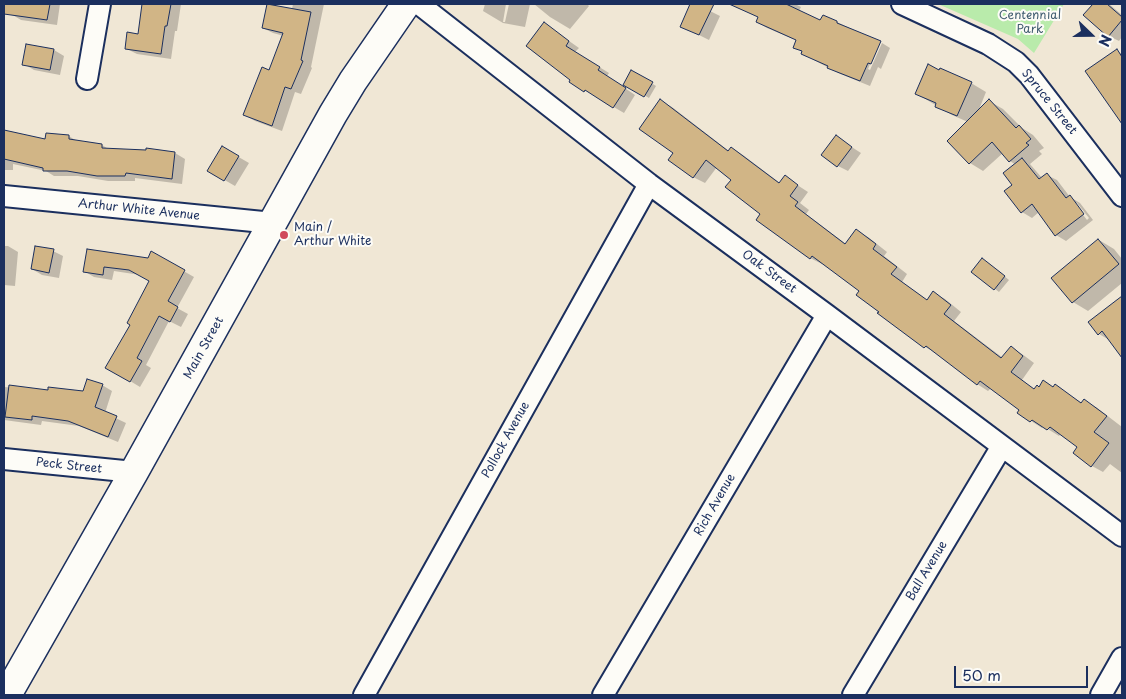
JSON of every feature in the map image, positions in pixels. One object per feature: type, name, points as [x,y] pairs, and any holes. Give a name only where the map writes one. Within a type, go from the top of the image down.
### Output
[{"type":"main road","name":"Main Street","points":[[7,695],[349,87],[406,4]]},
{"type":"street","points":[[87,79],[100,4]]},
{"type":"street","name":"Oak Street","points":[[419,4],[649,184],[1122,536]]},
{"type":"street","name":"Spruce Street","points":[[902,4],[988,44],[1016,62],[1029,75],[1122,196]]},
{"type":"street","name":"Pollock Avenue","points":[[364,695],[649,184]]},
{"type":"street","name":"Arthur White Avenue","points":[[4,196],[273,223]]},
{"type":"street","name":"Rich Avenue","points":[[603,695],[827,315]]},
{"type":"street","name":"Ball Avenue","points":[[853,695],[1002,446]]},
{"type":"street","name":"Peck Street","points":[[4,459],[134,472]]},
{"type":"street","points":[[1101,695],[1122,658]]},
{"type":"green space","name":"Centennial Park","points":[[938,4],[1064,4],[1034,53],[1018,39]]},
{"type":"building","points":[[4,4],[50,4],[47,20],[4,14]]},
{"type":"building","points":[[142,4],[171,4],[167,26],[165,26],[161,54],[125,49],[127,32],[138,34]]},
{"type":"building","points":[[267,4],[311,12],[301,60],[303,61],[291,89],[285,87],[272,126],[243,115],[262,67],[269,70],[283,33],[262,28]]},
{"type":"building","points":[[690,4],[714,4],[699,35],[680,27]]},
{"type":"building","points":[[729,4],[786,4],[820,20],[823,15],[837,21],[837,23],[881,41],[871,64],[868,63],[860,81],[827,68],[828,66],[801,54],[802,51],[793,48],[796,40],[756,22],[758,17]]},
{"type":"building","points":[[1093,4],[1107,4],[1122,17],[1122,20],[1108,37],[1083,15]]},
{"type":"building","points":[[544,22],[569,41],[566,46],[600,67],[598,70],[626,88],[613,108],[569,82],[570,80],[526,46]]},
{"type":"building","points":[[26,44],[54,49],[50,70],[22,65]]},
{"type":"building","points":[[1117,49],[1122,57],[1122,124],[1085,71]]},
{"type":"building","points":[[928,64],[972,82],[957,116],[935,107],[936,103],[915,94]]},
{"type":"building","points":[[631,70],[653,82],[644,97],[623,85]]},
{"type":"building","points":[[660,99],[728,151],[731,147],[779,183],[785,175],[798,185],[790,196],[798,202],[795,206],[845,244],[856,229],[876,244],[873,249],[897,267],[891,274],[927,300],[933,291],[951,305],[944,314],[1001,358],[1011,346],[1023,356],[1011,372],[1034,389],[1037,385],[1039,387],[1043,380],[1053,387],[1055,384],[1081,403],[1084,399],[1107,416],[1094,432],[1109,443],[1091,467],[1073,453],[1077,447],[1050,427],[1047,430],[1032,420],[1030,422],[1017,413],[1019,410],[980,381],[977,385],[926,346],[924,348],[856,295],[859,291],[812,256],[810,259],[756,220],[760,214],[725,187],[731,180],[706,160],[693,178],[668,160],[673,153],[639,129]]},
{"type":"building","points":[[989,99],[1016,128],[1019,125],[1031,139],[1026,143],[1029,145],[1009,162],[992,142],[969,164],[947,141]]},
{"type":"building","points":[[4,130],[45,139],[46,133],[69,135],[69,139],[102,144],[102,148],[146,150],[146,148],[175,152],[172,179],[126,173],[125,176],[97,176],[67,171],[43,171],[43,168],[4,159]]},
{"type":"building","points":[[836,135],[852,147],[837,167],[821,155]]},
{"type":"building","points":[[222,146],[239,156],[224,181],[207,171]]},
{"type":"building","points":[[1022,158],[1039,179],[1047,173],[1066,198],[1070,195],[1084,214],[1055,236],[1032,204],[1021,213],[1004,191],[1012,185],[1003,173]]},
{"type":"building","points":[[1098,239],[1119,264],[1072,303],[1051,278]]},
{"type":"building","points":[[35,246],[54,249],[49,273],[31,269]]},
{"type":"building","points":[[87,249],[148,258],[151,251],[185,270],[168,301],[178,307],[170,322],[159,316],[137,358],[142,361],[130,382],[105,368],[130,325],[127,323],[149,281],[129,270],[104,267],[103,275],[83,272]]},
{"type":"building","points":[[982,258],[1005,276],[994,290],[971,272]]},
{"type":"building","points":[[1122,296],[1122,358],[1102,331],[1098,335],[1088,322]]},
{"type":"building","points":[[87,379],[103,384],[95,407],[117,416],[108,437],[68,421],[32,416],[32,420],[5,417],[9,385],[48,390],[48,387],[83,391]]},
{"type":"place","name":"Main / Arthur White","points":[[284,235]]}]
